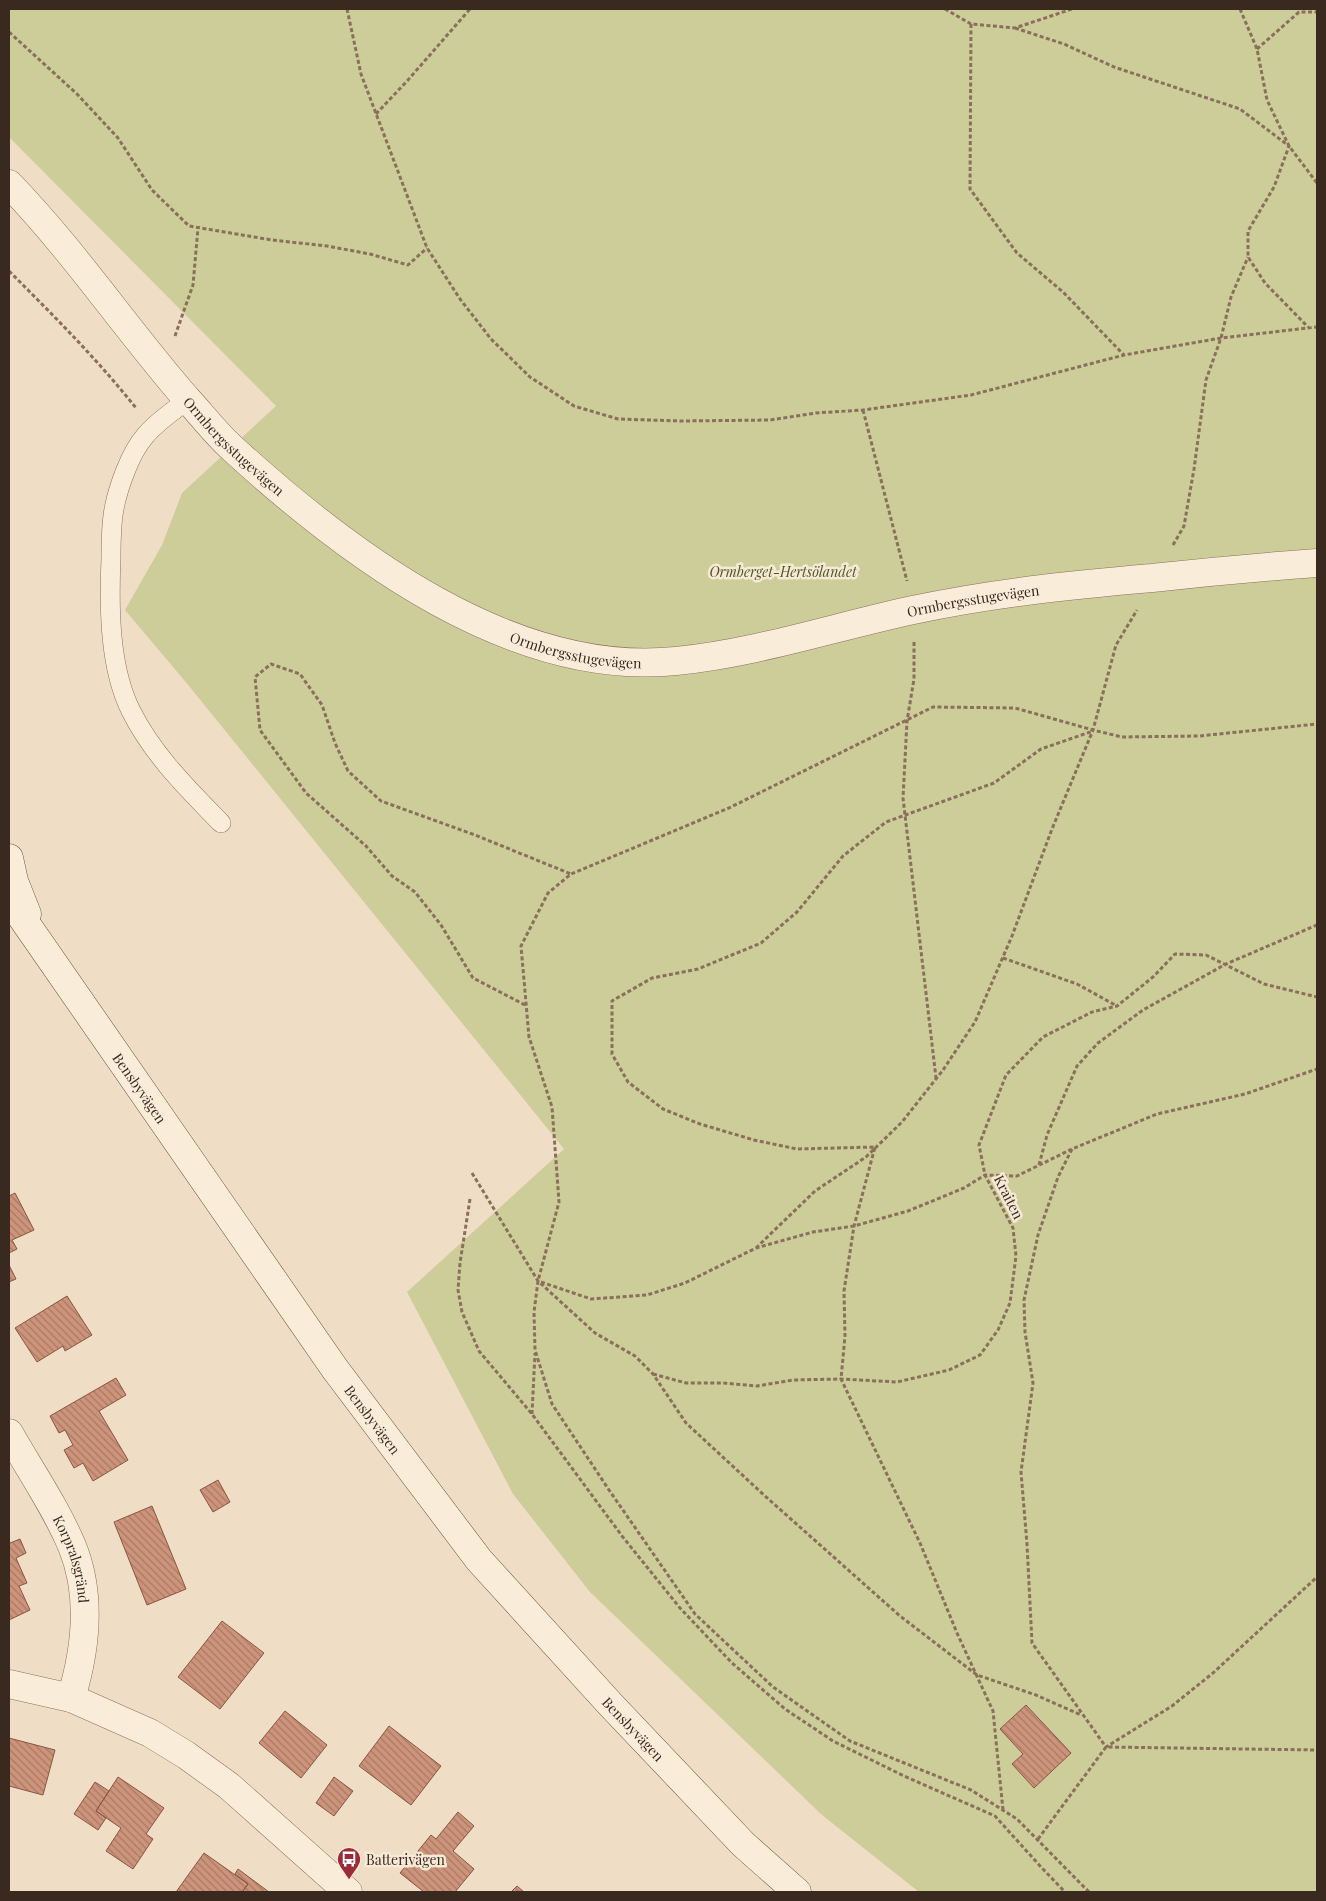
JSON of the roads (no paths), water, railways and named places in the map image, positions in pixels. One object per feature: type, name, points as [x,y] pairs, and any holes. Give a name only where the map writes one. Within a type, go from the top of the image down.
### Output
[{"type":"street","name":"Ormbergsstugevägen","points":[[9,184],[48,225],[106,296],[159,367],[229,446],[267,479],[330,531],[391,575],[455,611],[502,632],[553,650],[603,661],[626,663],[675,661],[766,645],[913,610],[1014,592],[1220,570],[1317,563]]},
{"type":"street","points":[[9,858],[24,908],[46,951]]},
{"type":"street","name":"Bensbyvägen","points":[[9,899],[335,1369],[479,1560],[611,1705],[743,1844],[797,1892]]},
{"type":"street","points":[[9,910],[46,951]]},
{"type":"street","name":"Korpralsgränd","points":[[9,1433],[57,1516],[72,1547],[82,1581],[85,1622],[79,1670],[71,1698]]},
{"type":"street","points":[[9,1684],[71,1698],[150,1733],[186,1755],[229,1786],[348,1892]]},
{"type":"lane","points":[[188,399],[144,436],[124,472],[114,509],[111,616],[117,664],[122,687],[131,711],[150,742],[180,780],[221,823]]},
{"type":"place","name":"Batterivägen","points":[[349,1880]]},
{"type":"park label","name":"Ormberget-Hertsölandet","points":[[783,571]]}]
